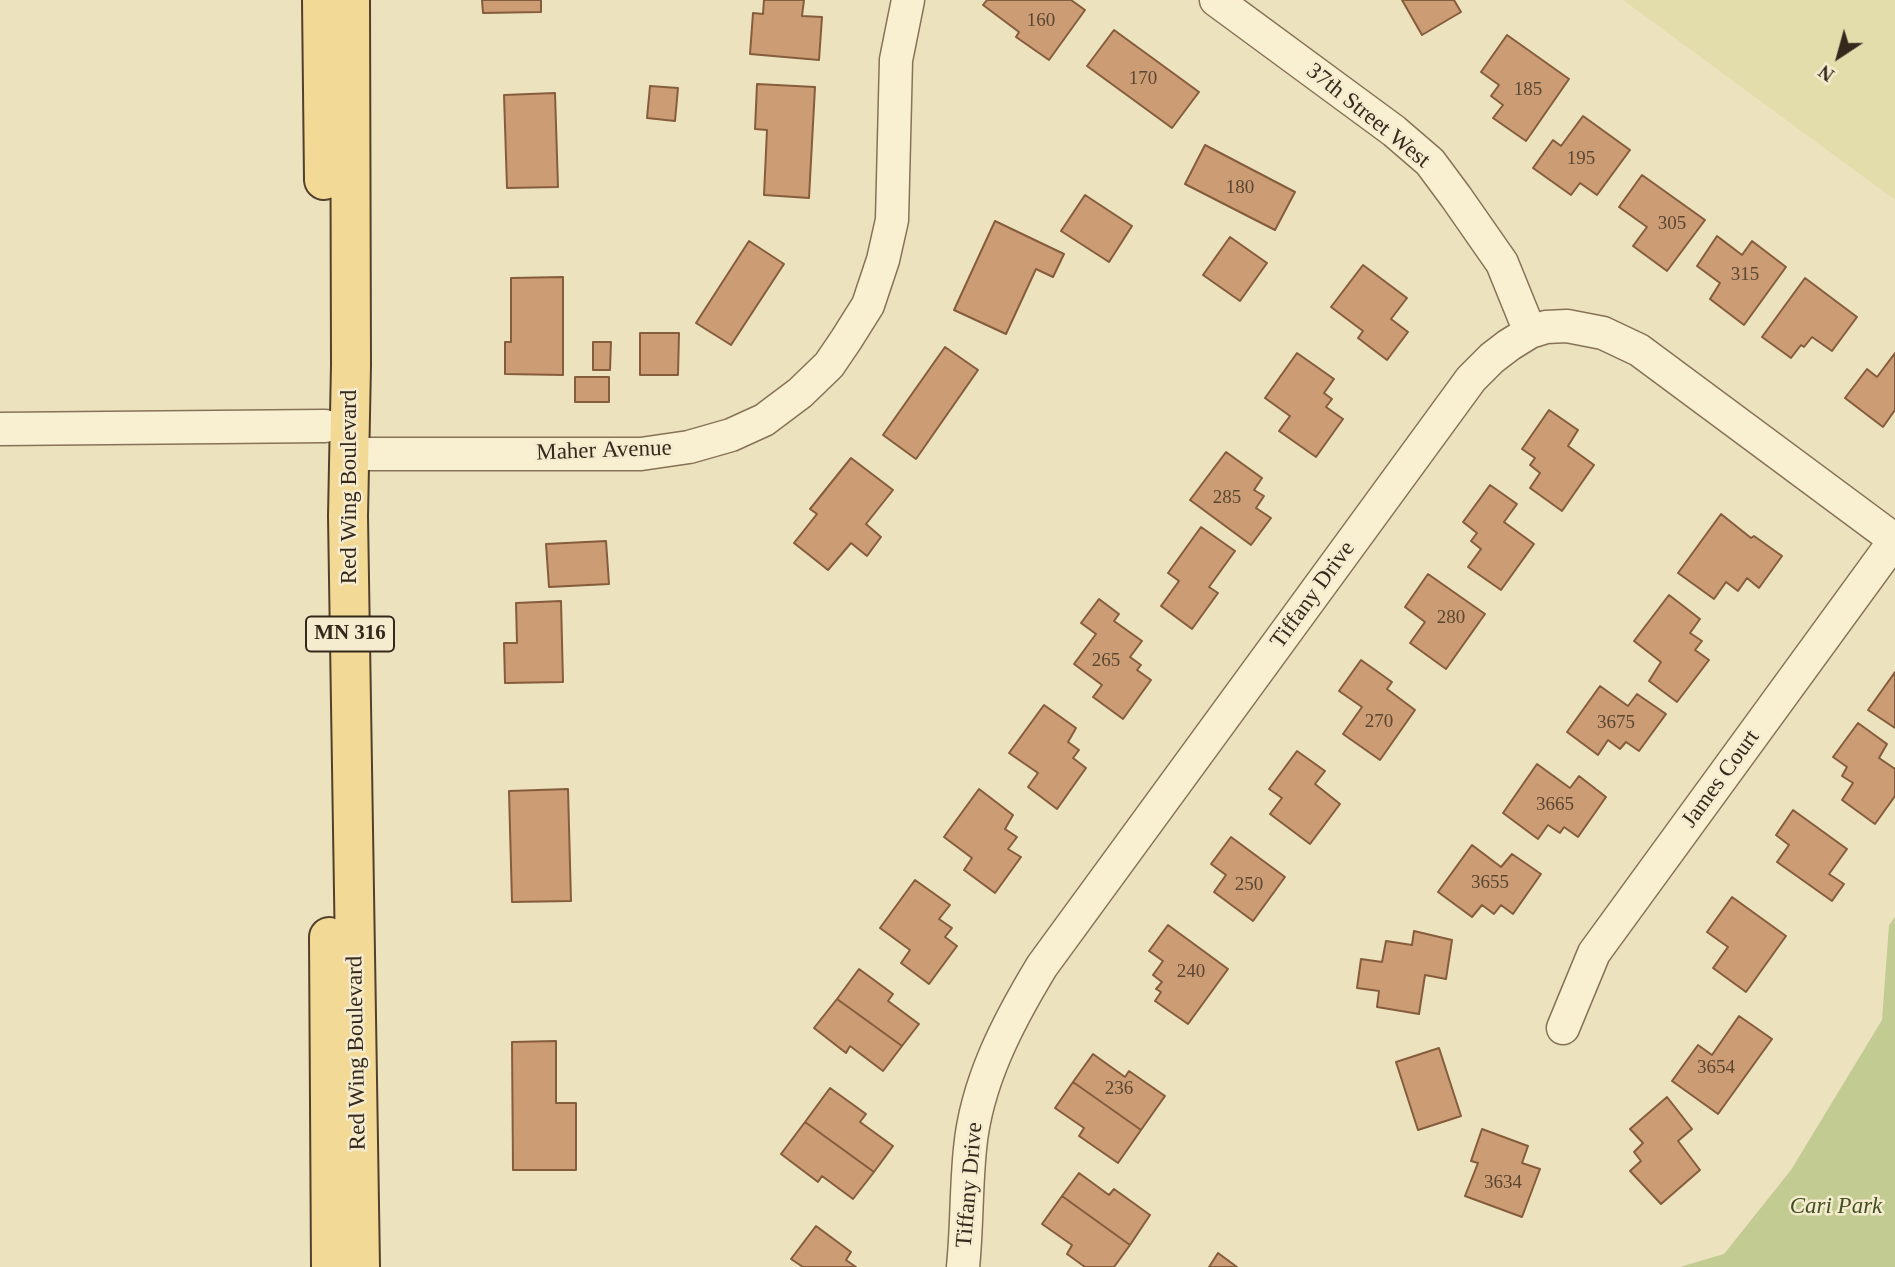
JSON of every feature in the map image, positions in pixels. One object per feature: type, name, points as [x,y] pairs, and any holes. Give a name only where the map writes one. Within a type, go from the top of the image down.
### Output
[{"type":"main road","name":"Red Wing Boulevard","points":[[322,0],[331,1267]]},
{"type":"main road","name":"Red Wing Boulevard","points":[[350,0],[348,516],[360,1267]]},
{"type":"street","name":"Maher Avenue","points":[[349,454],[641,454],[689,447],[731,435],[765,420],[800,393],[829,365],[868,305],[883,260],[892,220],[896,61],[908,0]]},
{"type":"street","name":"37th Street West","points":[[1216,0],[1394,131],[1430,162],[1502,263],[1530,332]]},
{"type":"street","name":"Tiffany Drive","points":[[963,1267],[970,1147],[977,1112],[989,1069],[1019,1005],[1042,966],[1471,379],[1492,358],[1530,332],[1546,327],[1567,327],[1604,333],[1639,350],[1895,540]]},
{"type":"street","points":[[0,429],[325,426]]},
{"type":"street","name":"James Court","points":[[1563,1028],[1594,953],[1895,540]]},
{"type":"shaded area","points":[[1623,0],[1895,0],[1895,200]]},
{"type":"green space","name":"Cari Park","points":[[1895,917],[1895,1267],[1680,1267],[1724,1254],[1791,1170],[1882,1020],[1889,925]]},
{"type":"building","points":[[482,0],[541,0],[541,12],[483,13]]},
{"type":"building","points":[[764,0],[804,0],[802,16],[822,17],[819,60],[750,54],[753,13],[763,14]]},
{"type":"building","points":[[987,0],[1071,0],[1085,10],[1049,60],[1016,37],[1019,32],[983,5]]},
{"type":"building","points":[[1402,0],[1454,0],[1461,12],[1422,35]]},
{"type":"building","points":[[1114,30],[1199,92],[1172,128],[1087,66]]},
{"type":"building","points":[[1507,35],[1569,79],[1526,141],[1493,118],[1503,105],[1491,96],[1499,85],[1481,72]]},
{"type":"building","points":[[757,84],[815,87],[809,198],[764,195],[767,130],[755,129]]},
{"type":"building","points":[[650,86],[678,88],[675,121],[647,118]]},
{"type":"building","points":[[555,93],[558,187],[507,188],[504,95]]},
{"type":"building","points":[[1583,116],[1630,150],[1597,195],[1580,183],[1571,195],[1533,168],[1553,140],[1561,146]]},
{"type":"building","points":[[1205,145],[1295,192],[1275,230],[1185,184]]},
{"type":"building","points":[[1642,175],[1705,220],[1667,271],[1633,246],[1647,227],[1619,207]]},
{"type":"building","points":[[1085,195],[1132,226],[1109,262],[1061,231]]},
{"type":"building","points":[[995,221],[1064,254],[1053,277],[1036,269],[1006,334],[954,310]]},
{"type":"building","points":[[1717,236],[1742,255],[1752,241],[1786,267],[1744,325],[1710,299],[1720,283],[1697,266]]},
{"type":"building","points":[[1230,237],[1267,263],[1240,301],[1203,275]]},
{"type":"building","points":[[749,241],[784,264],[731,345],[696,323]]},
{"type":"building","points":[[1363,265],[1407,298],[1391,319],[1408,332],[1387,360],[1358,338],[1363,331],[1331,307]]},
{"type":"building","points":[[563,277],[563,375],[505,374],[505,342],[511,342],[511,278]]},
{"type":"building","points":[[1805,278],[1857,317],[1832,351],[1812,337],[1804,347],[1801,345],[1791,358],[1762,337]]},
{"type":"building","points":[[640,333],[679,333],[678,375],[640,375]]},
{"type":"building","points":[[593,342],[611,342],[610,370],[593,370]]},
{"type":"building","points":[[945,347],[978,370],[916,459],[883,435]]},
{"type":"building","points":[[1297,353],[1334,379],[1324,393],[1332,399],[1326,407],[1343,419],[1316,457],[1279,431],[1290,416],[1265,398]]},
{"type":"building","points":[[1895,353],[1895,410],[1883,427],[1845,398],[1867,369],[1877,377]]},
{"type":"building","points":[[575,377],[609,377],[609,402],[575,402]]},
{"type":"building","points":[[1549,410],[1578,430],[1568,446],[1594,465],[1562,511],[1530,488],[1540,473],[1530,465],[1535,458],[1522,449]]},
{"type":"building","points":[[1226,452],[1262,478],[1254,490],[1264,496],[1256,508],[1271,518],[1251,545],[1190,500]]},
{"type":"building","points":[[851,458],[893,490],[866,524],[881,537],[867,556],[851,543],[828,570],[794,543],[817,514],[810,509]]},
{"type":"building","points":[[1490,485],[1517,504],[1504,522],[1534,544],[1501,590],[1468,567],[1481,549],[1471,541],[1477,533],[1463,522]]},
{"type":"building","points":[[1721,514],[1751,538],[1754,536],[1782,556],[1759,588],[1747,578],[1738,591],[1726,582],[1714,599],[1678,573]]},
{"type":"building","points":[[1201,527],[1235,551],[1209,587],[1218,593],[1192,629],[1161,606],[1179,581],[1168,573]]},
{"type":"building","points":[[606,541],[609,584],[549,587],[546,544]]},
{"type":"building","points":[[1428,574],[1485,614],[1446,669],[1410,643],[1425,622],[1405,607]]},
{"type":"building","points":[[1669,595],[1700,619],[1690,633],[1702,641],[1695,650],[1709,660],[1677,702],[1649,681],[1661,662],[1634,641]]},
{"type":"building","points":[[1099,599],[1119,614],[1114,621],[1142,641],[1130,657],[1141,665],[1137,670],[1151,680],[1123,719],[1093,697],[1102,685],[1074,664],[1096,634],[1081,623]]},
{"type":"building","points":[[561,601],[563,682],[505,683],[504,643],[517,643],[516,603]]},
{"type":"building","points":[[1361,660],[1392,682],[1387,689],[1415,710],[1380,760],[1343,734],[1362,707],[1339,691]]},
{"type":"building","points":[[1895,672],[1895,728],[1868,710]]},
{"type":"building","points":[[1600,686],[1628,706],[1637,694],[1666,714],[1639,751],[1626,742],[1620,749],[1608,740],[1598,755],[1567,732]]},
{"type":"building","points":[[1044,705],[1076,728],[1068,742],[1079,750],[1073,758],[1086,768],[1057,809],[1028,787],[1038,773],[1009,753]]},
{"type":"building","points":[[1858,723],[1887,744],[1879,758],[1895,769],[1895,796],[1875,824],[1842,800],[1853,783],[1842,776],[1847,767],[1833,757]]},
{"type":"building","points":[[1297,751],[1325,771],[1315,784],[1340,804],[1310,844],[1270,814],[1282,798],[1269,789]]},
{"type":"building","points":[[1537,764],[1570,788],[1579,776],[1606,797],[1578,837],[1564,827],[1560,833],[1548,825],[1538,839],[1503,813]]},
{"type":"building","points":[[568,789],[571,901],[512,902],[509,791]]},
{"type":"building","points":[[979,789],[1013,815],[1005,829],[1017,837],[1008,849],[1021,857],[995,893],[964,870],[972,858],[944,837]]},
{"type":"building","points":[[1793,810],[1847,849],[1829,874],[1844,884],[1832,901],[1777,862],[1789,845],[1776,835]]},
{"type":"building","points":[[1231,837],[1285,877],[1253,921],[1214,892],[1226,875],[1211,864]]},
{"type":"building","points":[[1472,845],[1501,867],[1512,854],[1541,874],[1513,914],[1501,905],[1494,914],[1482,905],[1472,917],[1438,892]]},
{"type":"building","points":[[915,880],[950,905],[939,919],[952,928],[945,937],[957,946],[929,984],[901,963],[910,950],[880,928]]},
{"type":"building","points":[[1732,897],[1786,936],[1746,992],[1713,968],[1728,947],[1707,932]]},
{"type":"building","points":[[1168,925],[1228,969],[1188,1024],[1155,1001],[1161,992],[1156,989],[1162,982],[1153,975],[1163,961],[1149,951]]},
{"type":"building","points":[[1414,931],[1452,940],[1446,979],[1425,975],[1419,1014],[1377,1007],[1379,991],[1357,988],[1361,959],[1382,962],[1386,941],[1412,945]]},
{"type":"building","points":[[859,969],[893,994],[888,1001],[919,1024],[902,1046],[837,999]]},
{"type":"building","points":[[837,999],[902,1046],[883,1071],[850,1046],[846,1053],[814,1028]]},
{"type":"building","points":[[1739,1016],[1772,1039],[1718,1114],[1672,1081],[1698,1045],[1712,1055]]},
{"type":"building","points":[[556,1041],[556,1103],[576,1103],[576,1170],[513,1170],[512,1042]]},
{"type":"building","points":[[1439,1048],[1461,1116],[1418,1130],[1396,1062]]},
{"type":"building","points":[[1093,1054],[1125,1077],[1129,1071],[1165,1096],[1141,1130],[1073,1082]]},
{"type":"building","points":[[1073,1082],[1141,1130],[1118,1163],[1079,1136],[1084,1128],[1055,1108]]},
{"type":"building","points":[[830,1088],[866,1114],[860,1122],[893,1146],[874,1172],[805,1122]]},
{"type":"building","points":[[1667,1097],[1692,1129],[1678,1141],[1700,1170],[1661,1204],[1630,1171],[1641,1161],[1634,1152],[1643,1143],[1630,1129]]},
{"type":"building","points":[[805,1122],[874,1172],[853,1199],[822,1176],[818,1182],[781,1154]]},
{"type":"building","points":[[1482,1129],[1528,1146],[1522,1163],[1540,1169],[1522,1217],[1465,1196],[1478,1163],[1471,1161]]},
{"type":"building","points":[[1079,1173],[1109,1195],[1114,1189],[1150,1215],[1130,1245],[1062,1196]]},
{"type":"building","points":[[1062,1196],[1130,1245],[1114,1267],[1085,1267],[1067,1254],[1072,1245],[1042,1224]]},
{"type":"building","points":[[816,1226],[851,1252],[846,1260],[856,1267],[803,1267],[791,1259]]},
{"type":"building","points":[[1218,1253],[1237,1267],[1209,1267]]}]
